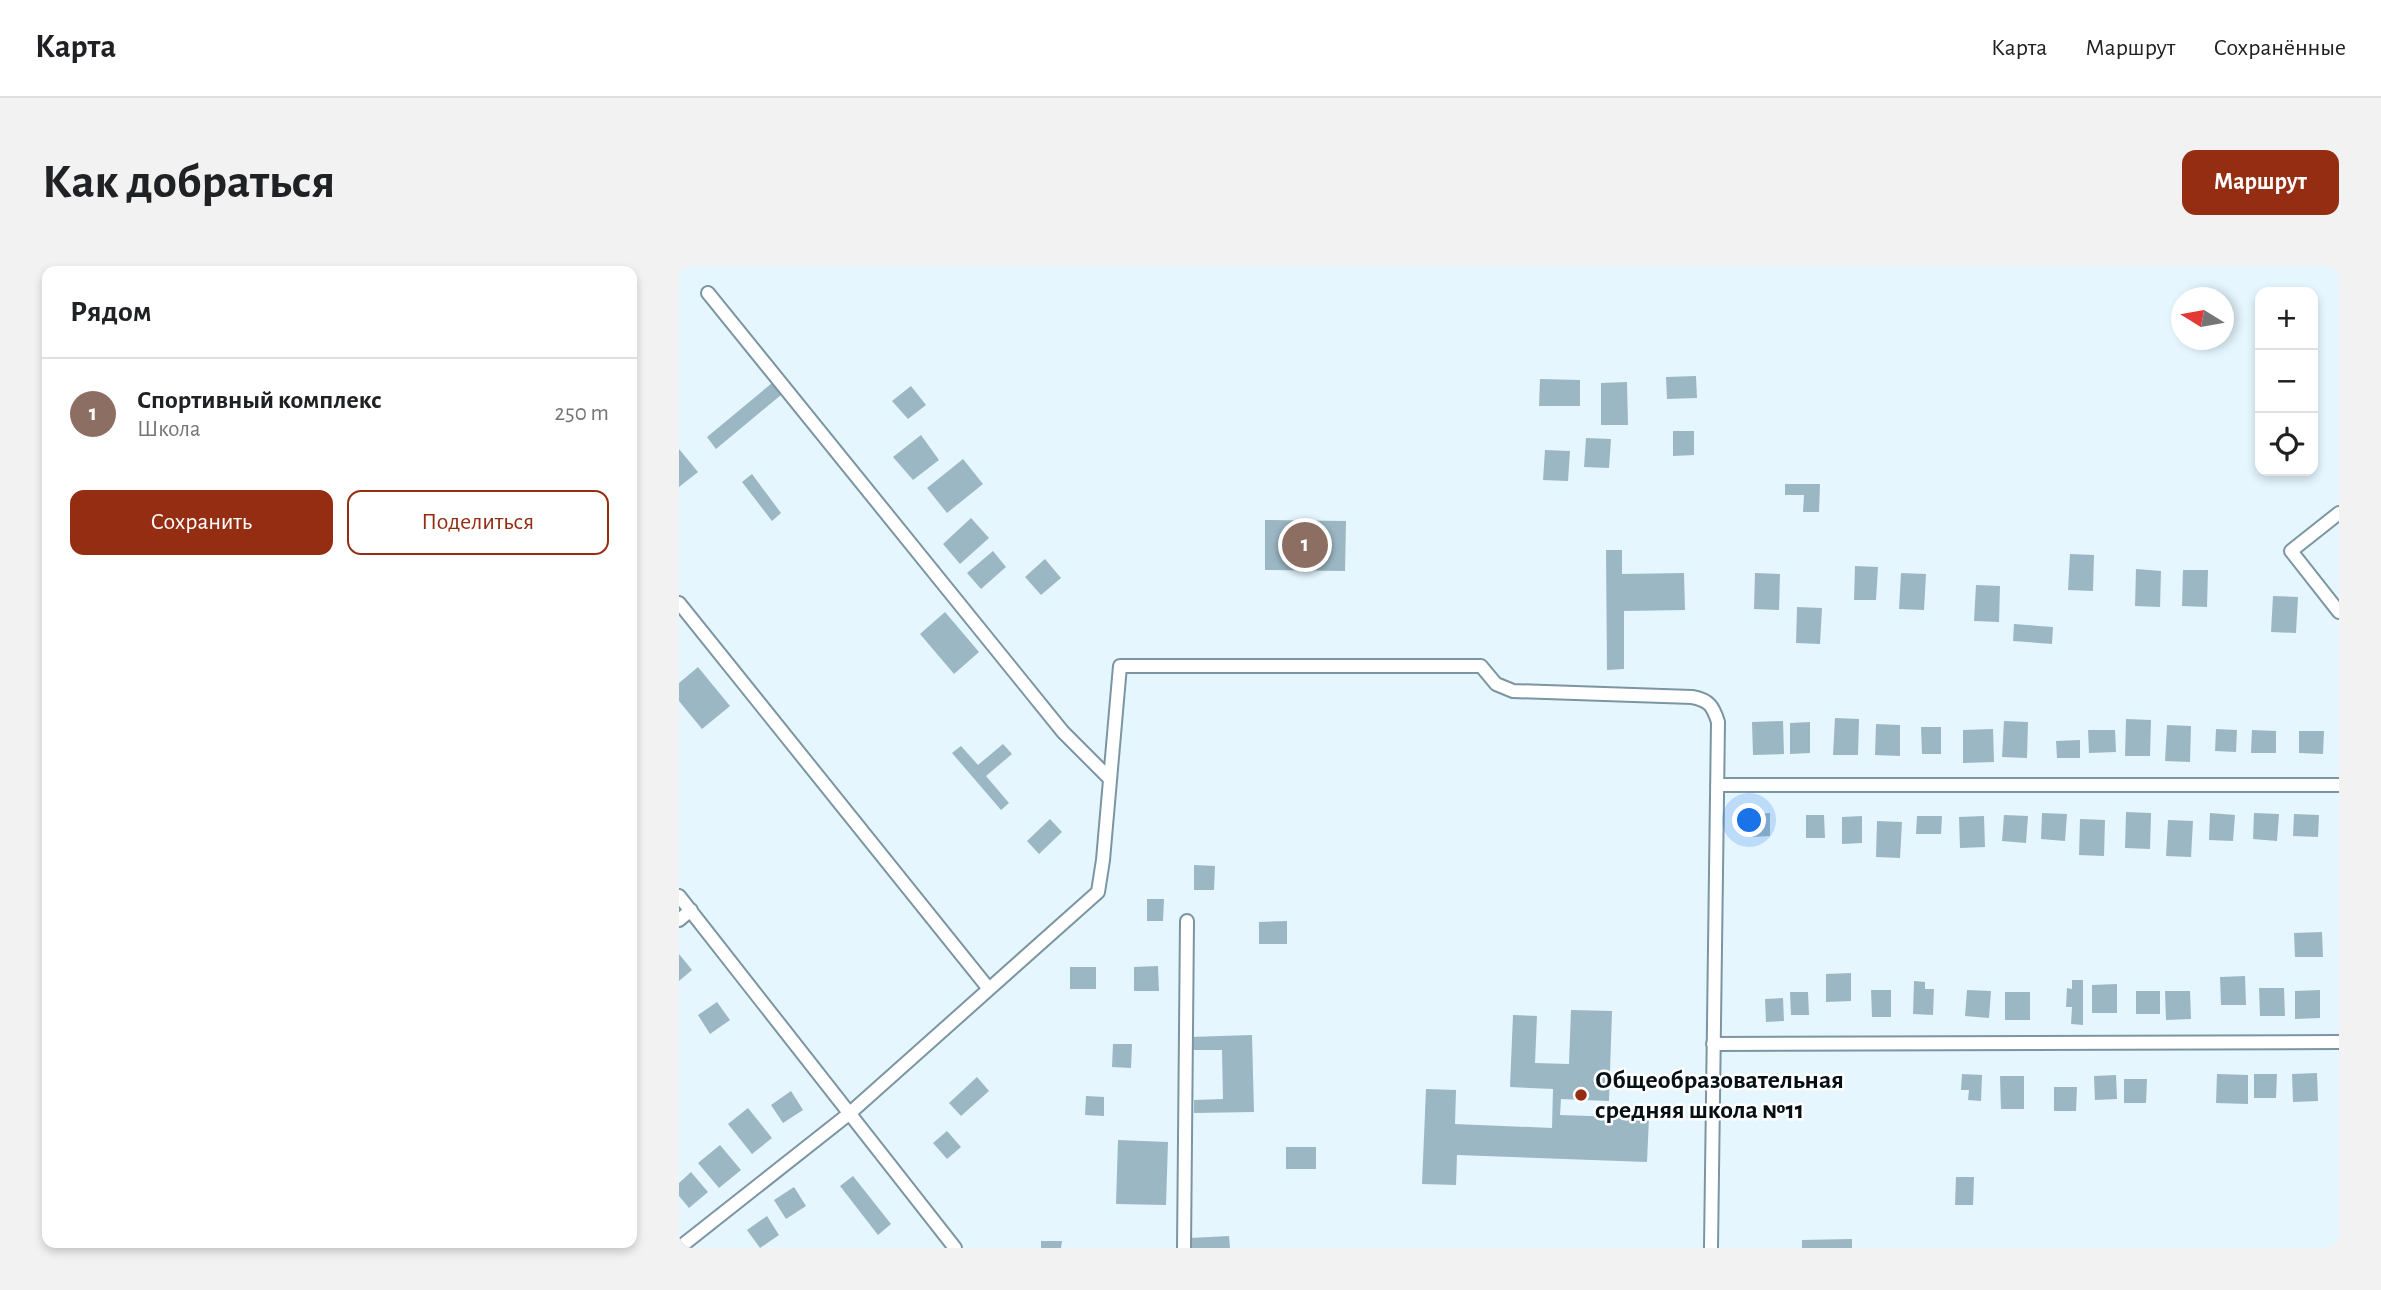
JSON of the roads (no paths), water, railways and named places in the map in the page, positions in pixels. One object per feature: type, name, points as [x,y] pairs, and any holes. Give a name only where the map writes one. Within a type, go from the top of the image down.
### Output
[{"type":"street","points":[[708,293],[1063,732],[1109,778]]},
{"type":"street","points":[[2339,513],[2291,551],[2339,612]]},
{"type":"street","points":[[679,603],[989,989]]},
{"type":"street","points":[[679,1248],[851,1113],[1098,892],[1121,666],[1481,666],[1496,684],[1513,691],[1692,697],[1706,699],[1714,707],[1718,722],[1711,1248]]},
{"type":"street","points":[[1717,785],[2339,785]]},
{"type":"street","points":[[679,895],[955,1248]]},
{"type":"street","points":[[679,920],[691,910]]},
{"type":"street","points":[[1184,1248],[1187,921]]},
{"type":"street","points":[[1713,1044],[2339,1042]]},
{"type":"place","name":"Спортивный комплекс","points":[[1305,545]]},
{"type":"place","name":"Общеобразовательная средняя школа №11","points":[[1581,1095]]}]
